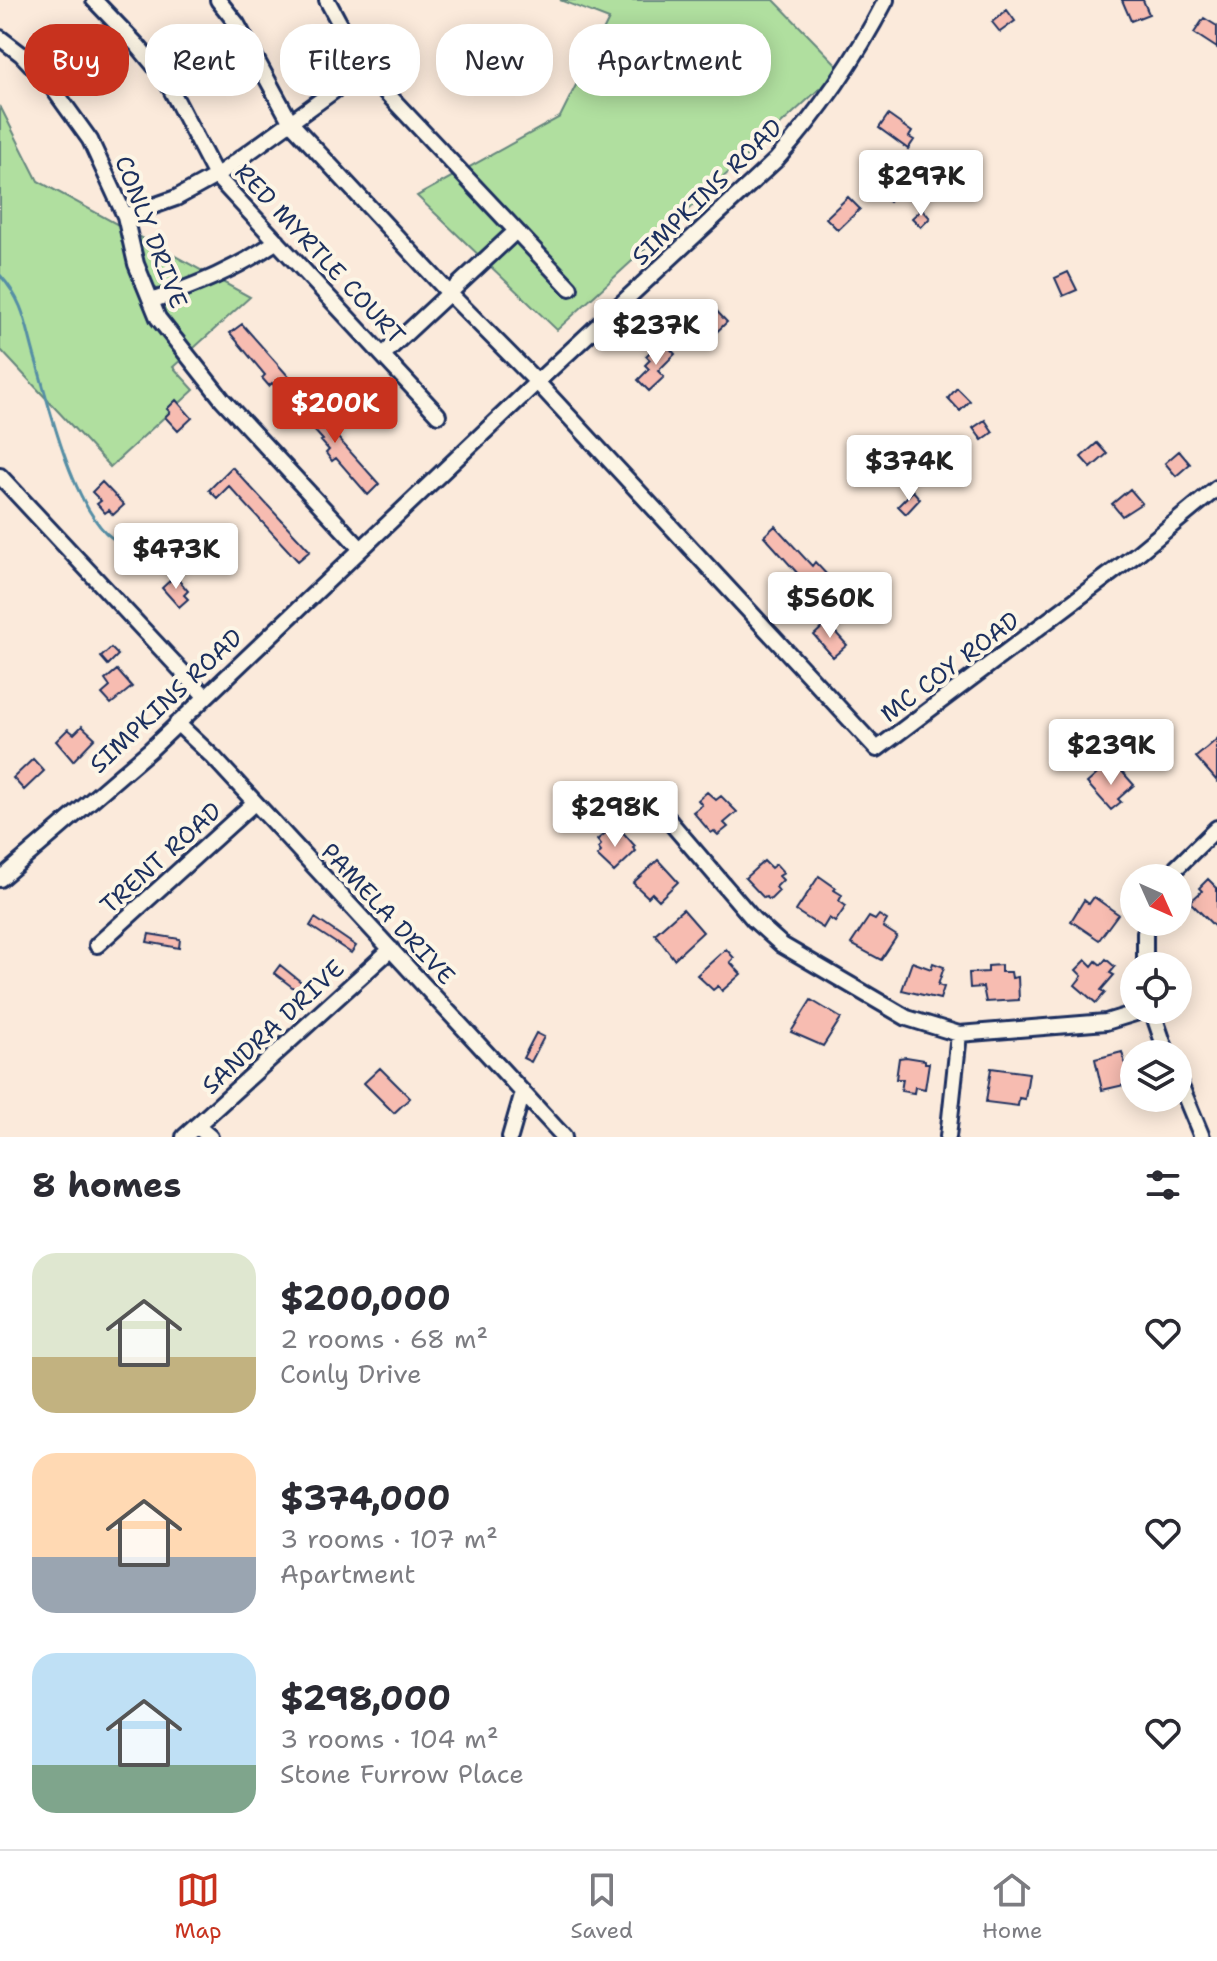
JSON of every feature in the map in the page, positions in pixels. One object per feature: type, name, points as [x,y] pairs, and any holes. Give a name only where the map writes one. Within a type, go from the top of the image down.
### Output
[{"type":"street","name":"RED MYRTLE COURT","points":[[94,0],[166,80],[216,176],[438,415]]},
{"type":"street","points":[[218,0],[237,24],[291,123],[449,293],[537,382]]},
{"type":"street","points":[[327,0],[340,24]]},
{"type":"street","name":"SIMPKINS ROAD","points":[[0,879],[177,723],[776,160],[809,124],[831,93],[886,0]]},
{"type":"street","name":"CONLY DRIVE","points":[[0,38],[21,54],[52,87],[90,140],[125,216],[136,264],[158,318],[222,399],[361,549]]},
{"type":"street","points":[[125,216],[176,198],[216,176],[328,96]]},
{"type":"street","points":[[389,96],[570,288]]},
{"type":"street","points":[[384,354],[516,231]]},
{"type":"street","points":[[151,301],[246,263],[277,241]]},
{"type":"street","name":"MC COY ROAD","points":[[537,382],[877,749],[1138,553],[1217,488]]},
{"type":"street","points":[[0,476],[205,696]]},
{"type":"street","name":"PAMELA DRIVE","points":[[177,723],[214,758],[564,1137]]},
{"type":"street","points":[[652,793],[671,823],[754,920],[782,945],[907,1018],[959,1034],[1106,1022],[1120,1018]]},
{"type":"street","name":"TRENT ROAD","points":[[97,945],[254,803]]},
{"type":"street","points":[[1180,864],[1217,828]]},
{"type":"street","name":"SANDRA DRIVE","points":[[184,1137],[391,949]]},
{"type":"street","points":[[948,1137],[959,1034]]},
{"type":"street","points":[[510,1137],[523,1092]]},
{"type":"street","points":[[1192,1112],[1202,1137]]},
{"type":"street","points":[[198,1127],[210,1137]]},
{"type":"green space","points":[[560,0],[774,0],[841,69],[557,330],[417,196],[560,117],[570,96],[771,96],[771,24],[606,24],[609,19]]},
{"type":"green space","points":[[0,106],[38,181],[250,297],[173,367],[194,390],[110,467],[0,349]]},
{"type":"building","points":[[1122,0],[1143,0],[1149,14],[1131,21]]},
{"type":"building","points":[[1007,10],[1015,21],[1000,32],[992,22]]},
{"type":"building","points":[[1204,18],[1217,26],[1217,48],[1194,33]]},
{"type":"building","points":[[888,115],[912,132],[909,137],[914,140],[908,149],[879,128]]},
{"type":"building","points":[[892,177],[903,187],[889,202],[878,193]]},
{"type":"building","points":[[848,197],[860,209],[838,230],[826,218]]},
{"type":"building","points":[[922,209],[930,218],[921,227],[912,218]]},
{"type":"building","points":[[1068,272],[1077,290],[1063,296],[1055,278]]},
{"type":"building","points":[[709,303],[727,322],[706,342],[688,323]]},
{"type":"building","points":[[242,324],[289,377],[277,388],[272,383],[269,386],[262,378],[265,375],[230,333]]},
{"type":"building","points":[[666,344],[675,354],[658,371],[664,377],[649,391],[638,380],[649,369],[645,365],[650,360],[646,356],[653,349],[657,353]]},
{"type":"building","points":[[957,388],[970,401],[960,411],[948,398]]},
{"type":"building","points":[[302,396],[310,405],[314,400],[322,409],[317,413],[321,419],[379,484],[368,495],[336,458],[332,461],[323,440],[292,406]]},
{"type":"building","points":[[176,400],[192,418],[178,431],[165,417],[170,412],[167,409]]},
{"type":"building","points":[[985,420],[993,432],[982,440],[973,428]]},
{"type":"building","points":[[1097,443],[1107,454],[1091,468],[1081,457]]},
{"type":"building","points":[[1179,451],[1190,464],[1176,476],[1165,463]]},
{"type":"building","points":[[232,467],[310,551],[298,561],[229,486],[217,498],[209,490]]},
{"type":"building","points":[[102,482],[124,505],[113,515],[109,510],[105,513],[97,504],[101,501],[92,492]]},
{"type":"building","points":[[1130,489],[1142,503],[1122,516],[1112,504]]},
{"type":"building","points":[[913,491],[920,499],[906,514],[898,506]]},
{"type":"building","points":[[775,526],[812,566],[815,562],[830,578],[812,596],[805,588],[808,585],[764,536]]},
{"type":"building","points":[[175,576],[188,591],[184,595],[188,599],[179,607],[162,588]]},
{"type":"building","points":[[827,623],[847,645],[833,657],[814,635]]},
{"type":"building","points":[[111,648],[118,655],[108,665],[101,657]]},
{"type":"building","points":[[117,670],[132,687],[111,704],[102,694],[110,687],[105,680]]},
{"type":"building","points":[[82,726],[95,738],[73,761],[56,741],[68,729],[74,734]]},
{"type":"building","points":[[1217,739],[1217,781],[1196,757]]},
{"type":"building","points":[[33,759],[44,771],[24,790],[13,778]]},
{"type":"building","points":[[1118,767],[1134,785],[1111,810],[1087,783],[1103,769],[1108,775]]},
{"type":"building","points":[[707,792],[716,800],[721,796],[737,812],[724,823],[728,827],[718,835],[714,831],[711,833],[693,812],[702,805],[698,800]]},
{"type":"building","points":[[619,828],[636,851],[614,872],[597,856],[601,845],[597,840],[608,831],[612,835]]},
{"type":"building","points":[[658,860],[678,882],[659,900],[652,893],[648,897],[633,883]]},
{"type":"building","points":[[764,861],[771,868],[776,864],[784,873],[779,876],[783,880],[776,887],[779,891],[770,900],[764,898],[745,878]]},
{"type":"building","points":[[819,876],[836,888],[834,890],[842,895],[839,901],[846,906],[835,922],[829,918],[823,928],[796,911]]},
{"type":"building","points":[[1208,879],[1217,888],[1217,929],[1192,904],[1202,891],[1199,888]]},
{"type":"building","points":[[1094,897],[1118,914],[1099,940],[1071,921],[1084,900],[1089,904]]},
{"type":"building","points":[[683,909],[703,932],[674,959],[655,934]]},
{"type":"building","points":[[879,915],[887,920],[883,927],[897,936],[881,960],[851,944],[869,917],[875,920]]},
{"type":"building","points":[[315,918],[356,946],[351,953],[310,926]]},
{"type":"building","points":[[149,934],[180,939],[179,948],[147,942]]},
{"type":"building","points":[[726,949],[734,958],[730,962],[741,974],[722,991],[718,986],[713,990],[697,975]]},
{"type":"building","points":[[1106,959],[1115,967],[1110,973],[1114,975],[1101,990],[1105,993],[1096,1003],[1075,985],[1082,976],[1076,970],[1086,960],[1092,966],[1096,961],[1101,965]]},
{"type":"building","points":[[912,962],[931,969],[933,963],[944,967],[938,985],[944,987],[940,999],[902,990]]},
{"type":"building","points":[[280,965],[306,986],[300,993],[274,973]]},
{"type":"building","points":[[1001,965],[1001,972],[1011,972],[1012,978],[1018,977],[1019,1000],[986,1002],[983,987],[970,988],[969,973],[988,972],[988,966]]},
{"type":"building","points":[[811,1000],[841,1018],[823,1046],[791,1032]]},
{"type":"building","points":[[536,1033],[544,1037],[531,1062],[523,1058]]},
{"type":"building","points":[[1120,1053],[1120,1086],[1102,1090],[1095,1059]]},
{"type":"building","points":[[899,1058],[929,1063],[925,1089],[915,1087],[914,1093],[901,1091],[903,1079],[896,1079]]},
{"type":"building","points":[[380,1068],[410,1098],[394,1113],[364,1083]]},
{"type":"building","points":[[991,1068],[1029,1073],[1025,1099],[1019,1098],[1018,1106],[986,1102]]},
{"type":"waterway","points":[[0,275],[20,307],[56,429],[83,499],[106,533],[139,548]]}]
